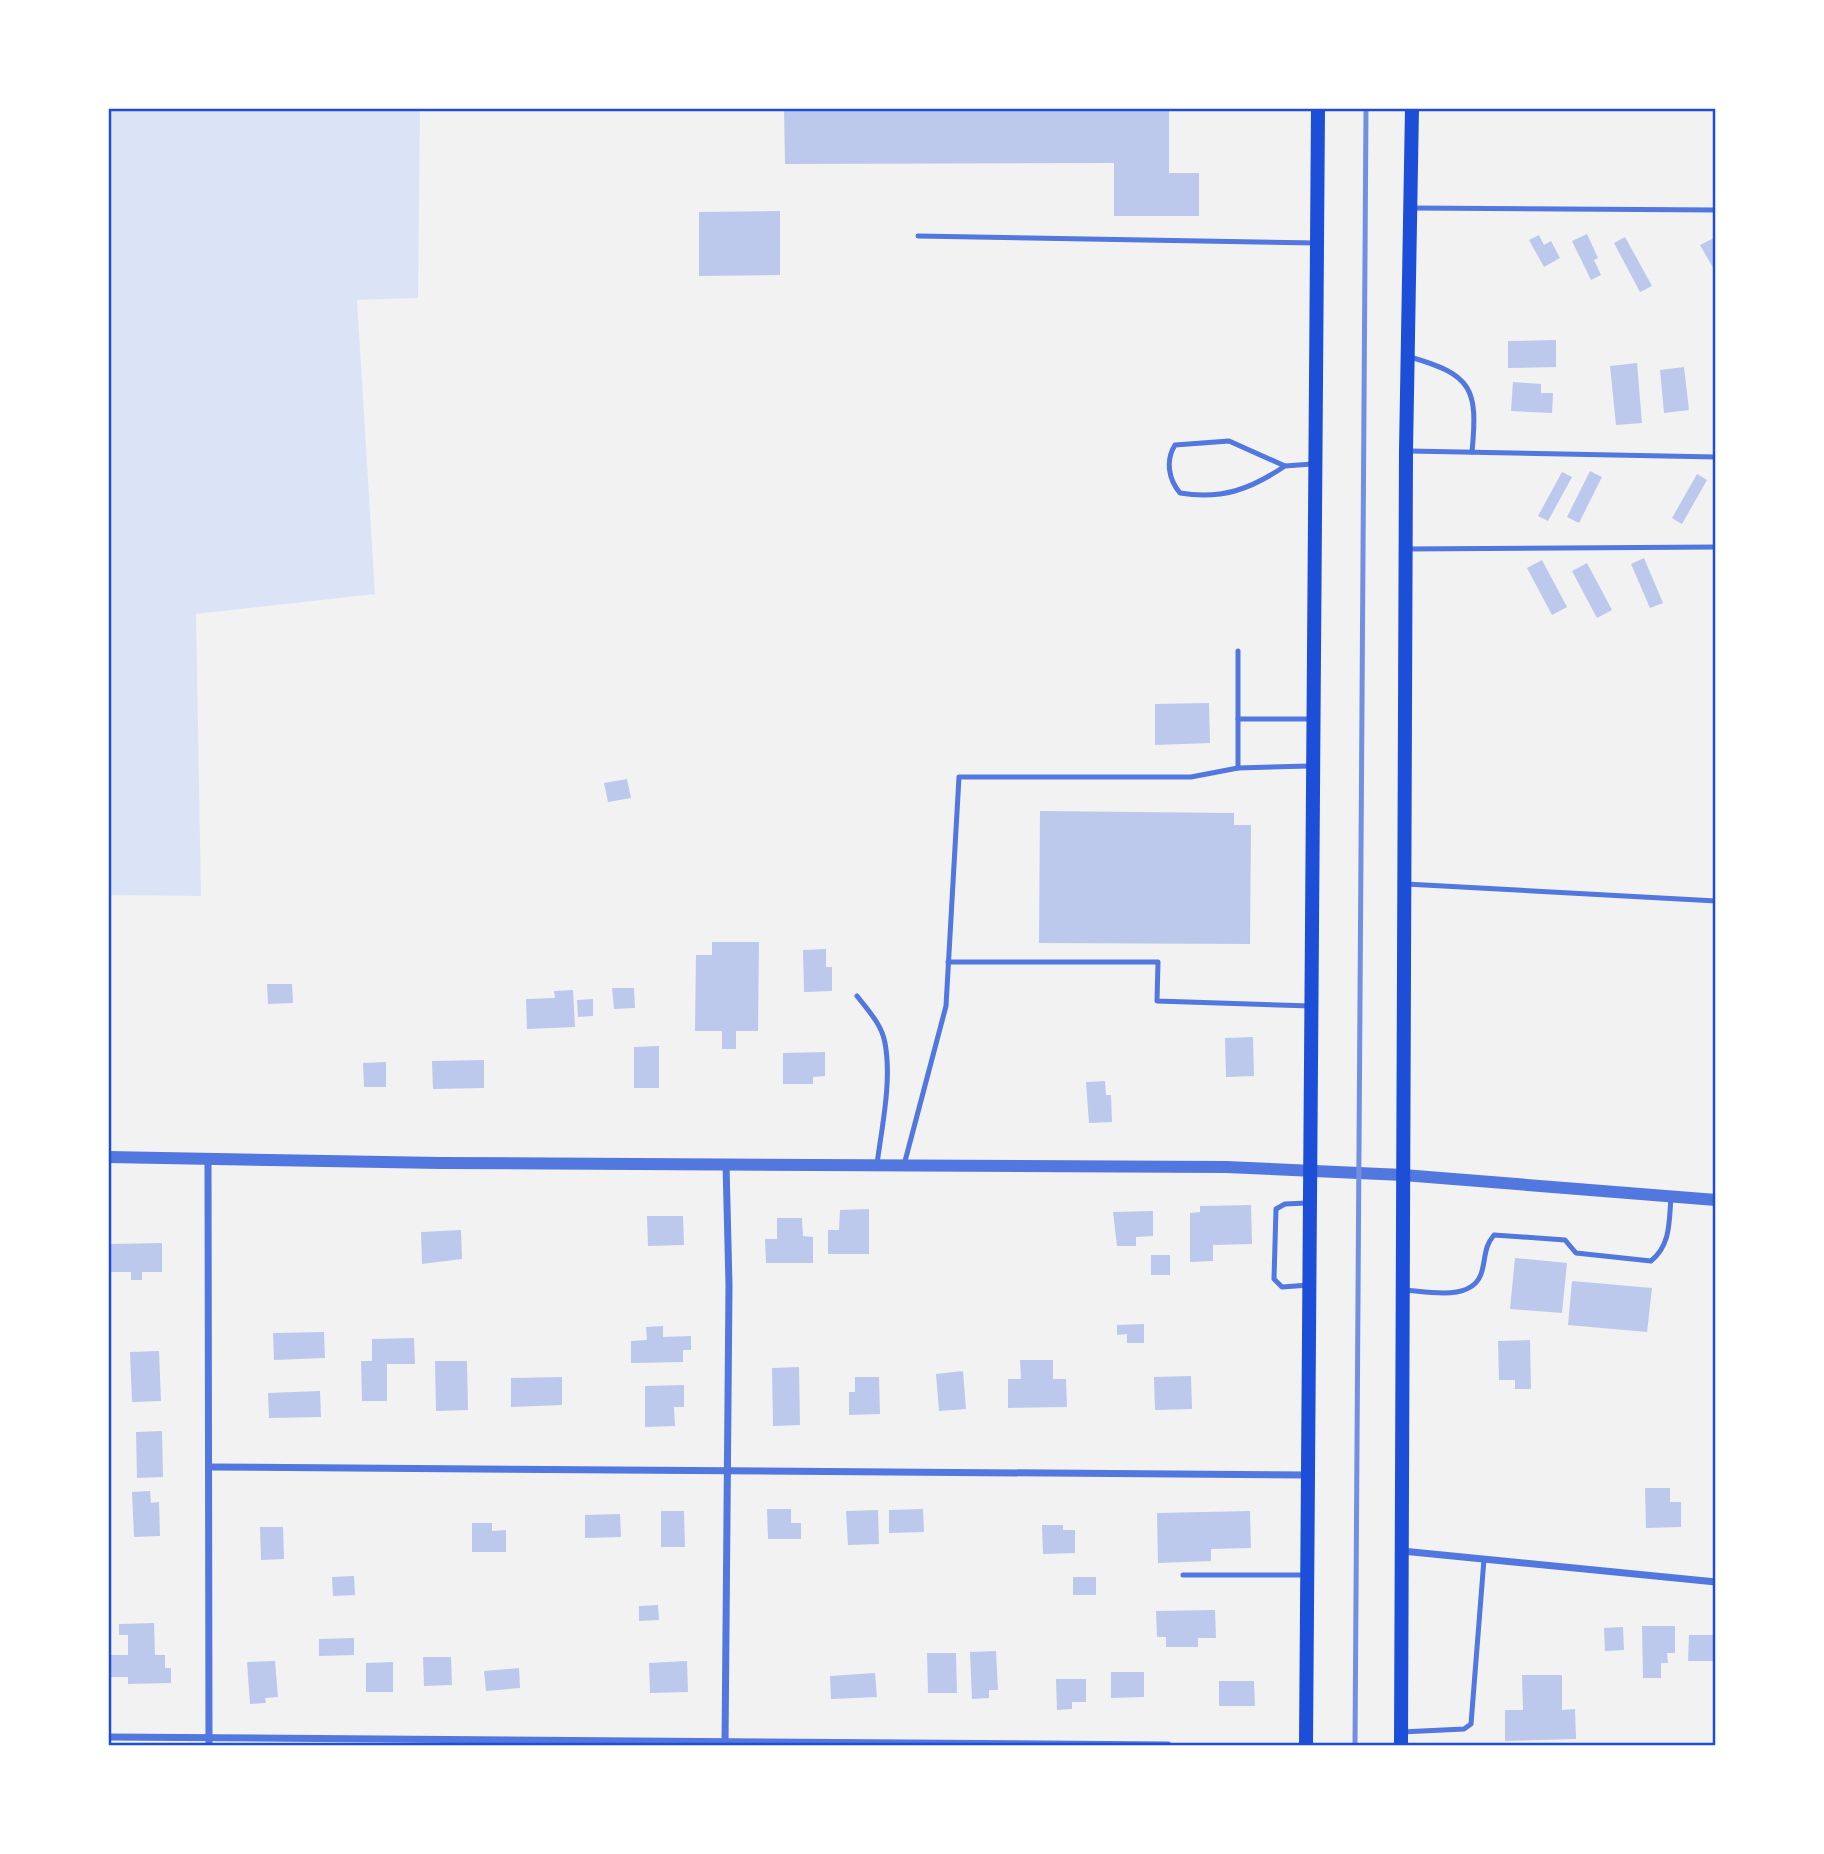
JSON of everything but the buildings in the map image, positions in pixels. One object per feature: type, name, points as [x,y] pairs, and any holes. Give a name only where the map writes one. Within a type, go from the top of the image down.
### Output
[{"type":"main road","points":[[1306,1745],[1318,108]]},
{"type":"main road","points":[[1401,1739],[1406,451],[1412,108]]},
{"type":"street","points":[[108,1157],[1310,1170],[1716,1200]]},
{"type":"street","points":[[208,1158],[209,1742]]},
{"type":"street","points":[[725,1743],[729,1285],[726,1164]]},
{"type":"street","points":[[210,1467],[1308,1475]]},
{"type":"street","points":[[1402,1551],[1716,1582]]},
{"type":"street","points":[[108,1737],[209,1742],[1168,1745]]},
{"type":"lane","points":[[1412,208],[1716,210]]},
{"type":"lane","points":[[918,236],[1317,243]]},
{"type":"lane","points":[[1408,357],[1436,365],[1466,383],[1473,401],[1472,452]]},
{"type":"lane","points":[[1285,466],[1261,483],[1238,493],[1199,496],[1180,493],[1170,482],[1170,453],[1175,445],[1229,442],[1285,466],[1315,464]]},
{"type":"lane","points":[[1406,451],[1716,457]]},
{"type":"lane","points":[[1406,549],[1716,547]]},
{"type":"lane","points":[[1238,651],[1238,768]]},
{"type":"lane","points":[[1238,719],[1314,719]]},
{"type":"lane","points":[[904,1165],[946,1006],[959,777],[1191,777],[1238,768],[1313,765]]},
{"type":"lane","points":[[1406,884],[1716,901]]},
{"type":"lane","points":[[948,962],[1158,962],[1157,1001],[1311,1006]]},
{"type":"lane","points":[[857,996],[874,1017],[885,1041],[887,1067],[877,1164]]},
{"type":"lane","points":[[1403,1290],[1460,1292],[1472,1287],[1482,1273],[1485,1245],[1494,1234],[1565,1240],[1576,1253],[1651,1261],[1661,1253],[1667,1241],[1671,1196]]},
{"type":"lane","points":[[1310,1203],[1285,1204],[1276,1209],[1274,1222],[1275,1279],[1282,1287],[1291,1289],[1310,1285]]},
{"type":"lane","points":[[1401,1739],[1464,1729],[1471,1724],[1484,1559]]},
{"type":"lane","points":[[1183,1575],[1308,1575]]},
{"type":"shaded area","points":[[109,108],[420,109],[418,298],[357,300],[375,594],[196,614],[201,896],[109,895]]},
{"type":"railway","points":[[1355,1745],[1366,108]]}]
